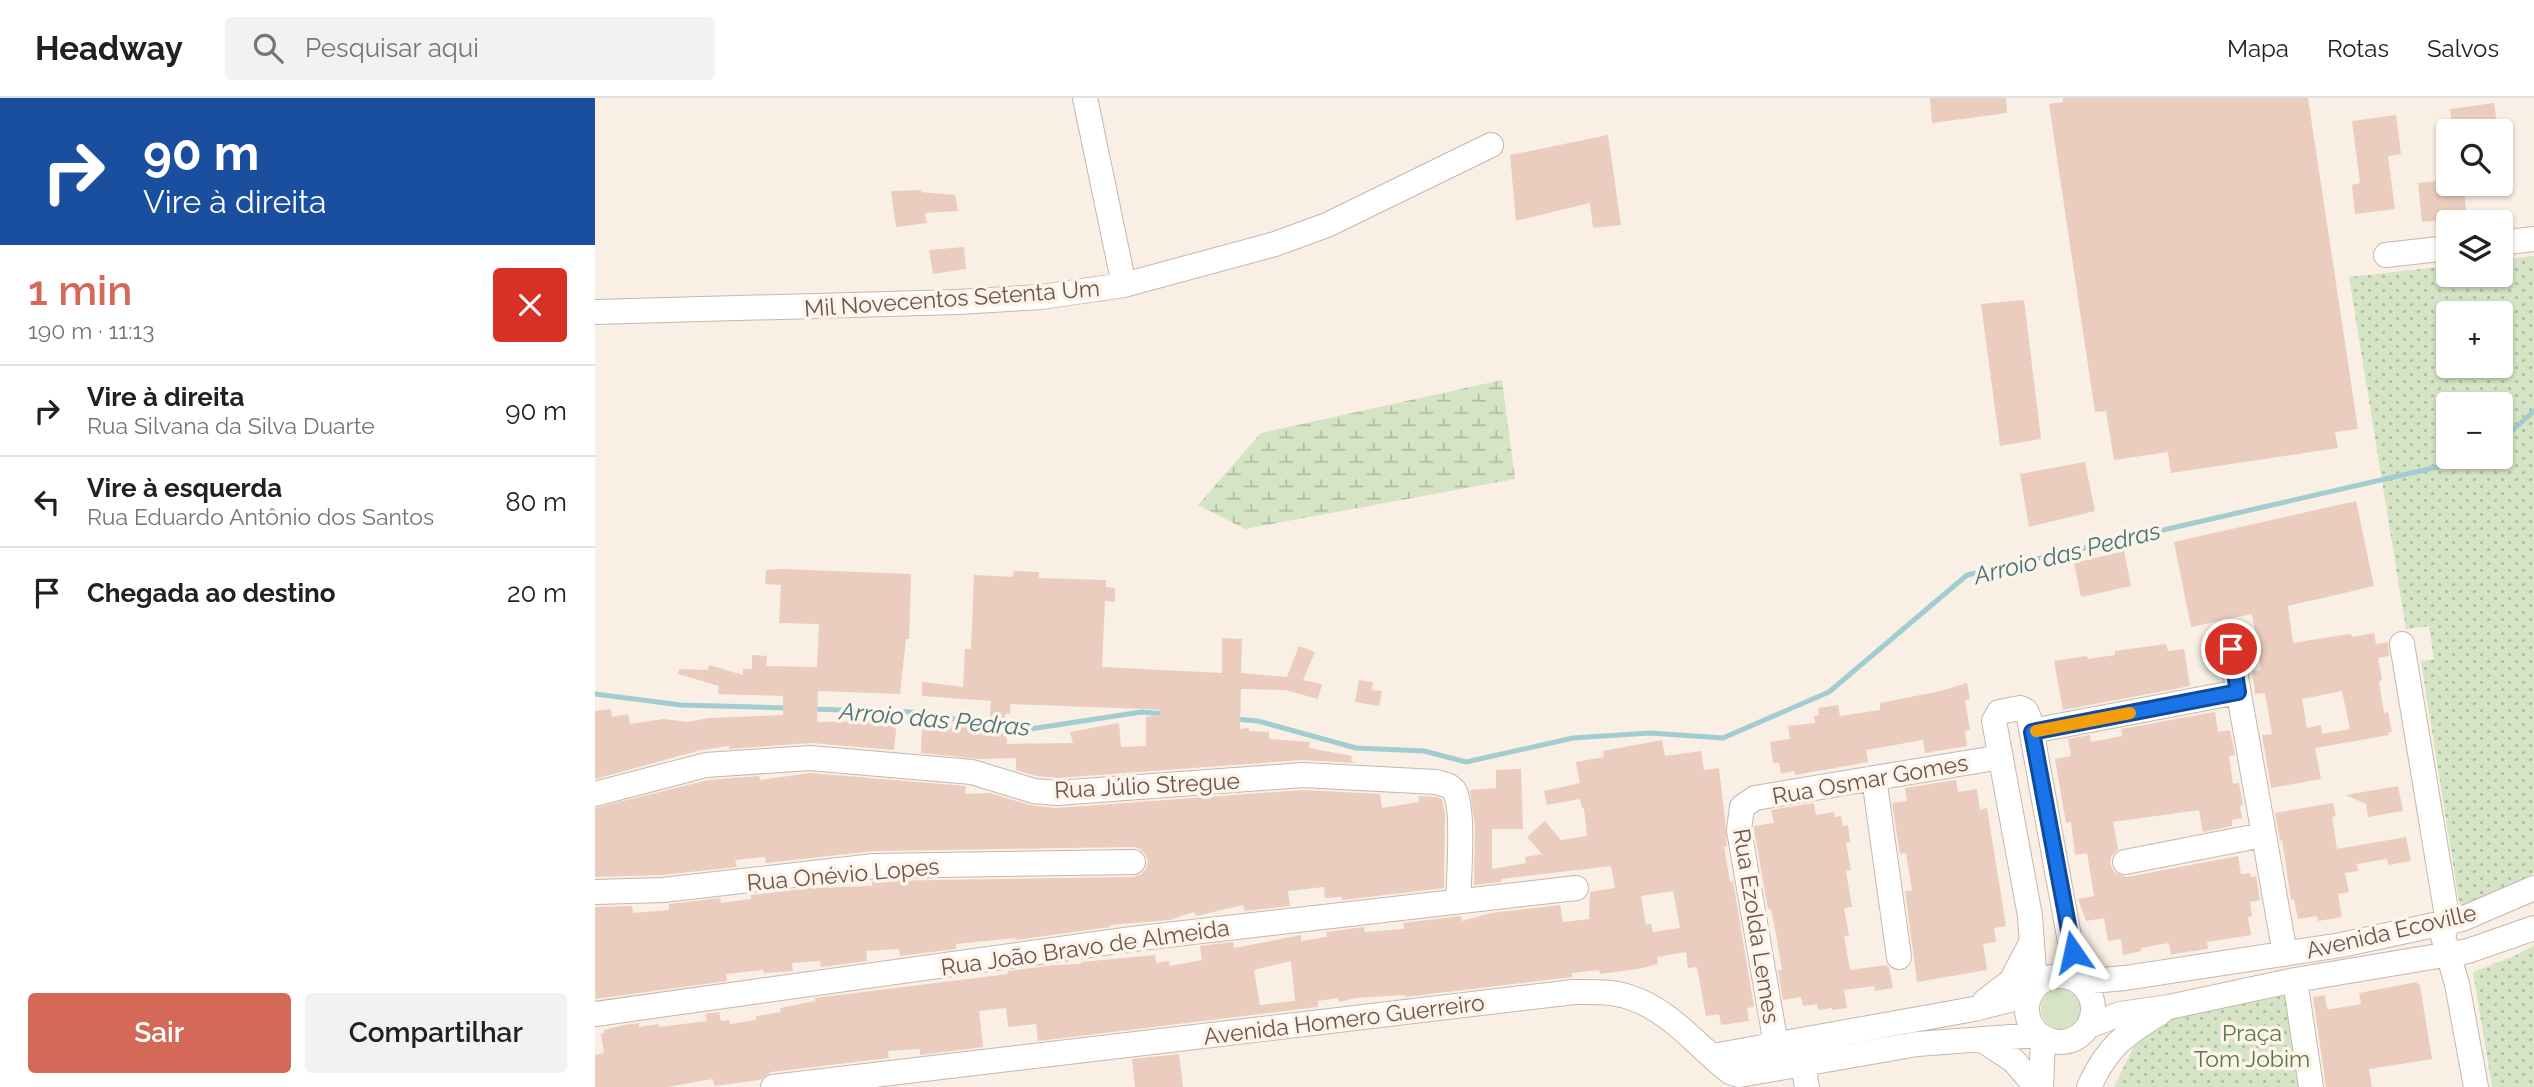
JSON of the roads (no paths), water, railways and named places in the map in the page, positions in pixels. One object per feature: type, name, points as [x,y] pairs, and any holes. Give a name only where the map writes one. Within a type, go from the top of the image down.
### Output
[{"type":"street","points":[[1086,98],[1124,285]]},
{"type":"street","name":"Mil Novecentos Setenta Um","points":[[595,313],[958,302],[1041,297],[1124,285],[1275,244],[1327,225],[1491,145]]},
{"type":"street","points":[[2513,242],[2534,239]]},
{"type":"street","points":[[2386,256],[2436,250]]},
{"type":"street","points":[[2402,644],[2448,922],[2443,936],[2457,984],[2476,1087]]},
{"type":"street","points":[[1713,1056],[1974,1009],[2032,990],[2042,980],[2060,975],[2078,981],[2125,978],[2285,954],[2231,649]]},
{"type":"street","points":[[2032,732],[2238,692]]},
{"type":"street","points":[[2039,1087],[2041,1037],[2027,1016],[2032,990],[2030,916],[1994,721],[1999,712],[2023,708],[2028,713],[2032,732],[2078,981],[2091,998],[2093,1007],[2076,1087]]},
{"type":"street","name":"Rua Osmar Gomes","points":[[1742,807],[1755,798],[2001,757]]},
{"type":"street","name":"Rua Júlio Stregue","points":[[595,794],[706,765],[810,758],[972,772],[1034,791],[1057,793],[1303,775],[1436,782],[1453,789],[1459,805],[1458,901]]},
{"type":"street","points":[[1874,778],[1899,957]]},
{"type":"street","name":"Rua Ezolda Lemes","points":[[1742,807],[1739,830],[1776,1045]]},
{"type":"street","points":[[2125,862],[2263,835]]},
{"type":"street","name":"Rua Onévio Lopes","points":[[595,892],[663,890],[874,866],[1133,862]]},
{"type":"street","name":"Rua João Bravo de Almeida","points":[[595,1014],[1132,939],[1576,888]]},
{"type":"street","name":"Avenida Ecoville","points":[[2285,954],[2448,922],[2473,915],[2534,888]]},
{"type":"street","name":"Avenida Ecoville","points":[[2295,980],[2468,951],[2534,928]]},
{"type":"street","points":[[1974,1009],[2011,981],[2032,943]]},
{"type":"street","points":[[2073,952],[2094,968],[2125,978]]},
{"type":"street","points":[[2041,1037],[2055,1042],[2067,1042],[2088,1028],[2120,1014],[2169,1007],[2295,980],[2311,1087]]},
{"type":"street","name":"Avenida Homero Guerreiro","points":[[773,1087],[1587,992],[1627,996],[1650,1006],[1730,1072],[1739,1075],[1805,1075],[1917,1044],[2041,1037]]},
{"type":"street","points":[[2089,1087],[2100,1063],[2125,1034],[2169,1007]]},
{"type":"street","points":[[1981,1039],[2014,1061],[2039,1087]]},
{"type":"waterway","name":"Arroio das Pedras","points":[[2513,429],[2534,411]]},
{"type":"waterway","name":"Arroio das Pedras","points":[[1235,719],[1258,721],[1356,748],[1424,751],[1466,762],[1573,738],[1650,733],[1723,738],[1829,692],[1967,575],[2436,467]]},
{"type":"waterway","name":"Arroio das Pedras","points":[[595,694],[681,705],[787,708]]},
{"type":"waterway","name":"Arroio das Pedras","points":[[811,709],[911,712],[1024,730],[1141,712],[1166,714]]},
{"type":"park label","name":"Praça Tom Jobim","points":[[2252,1045]]}]
